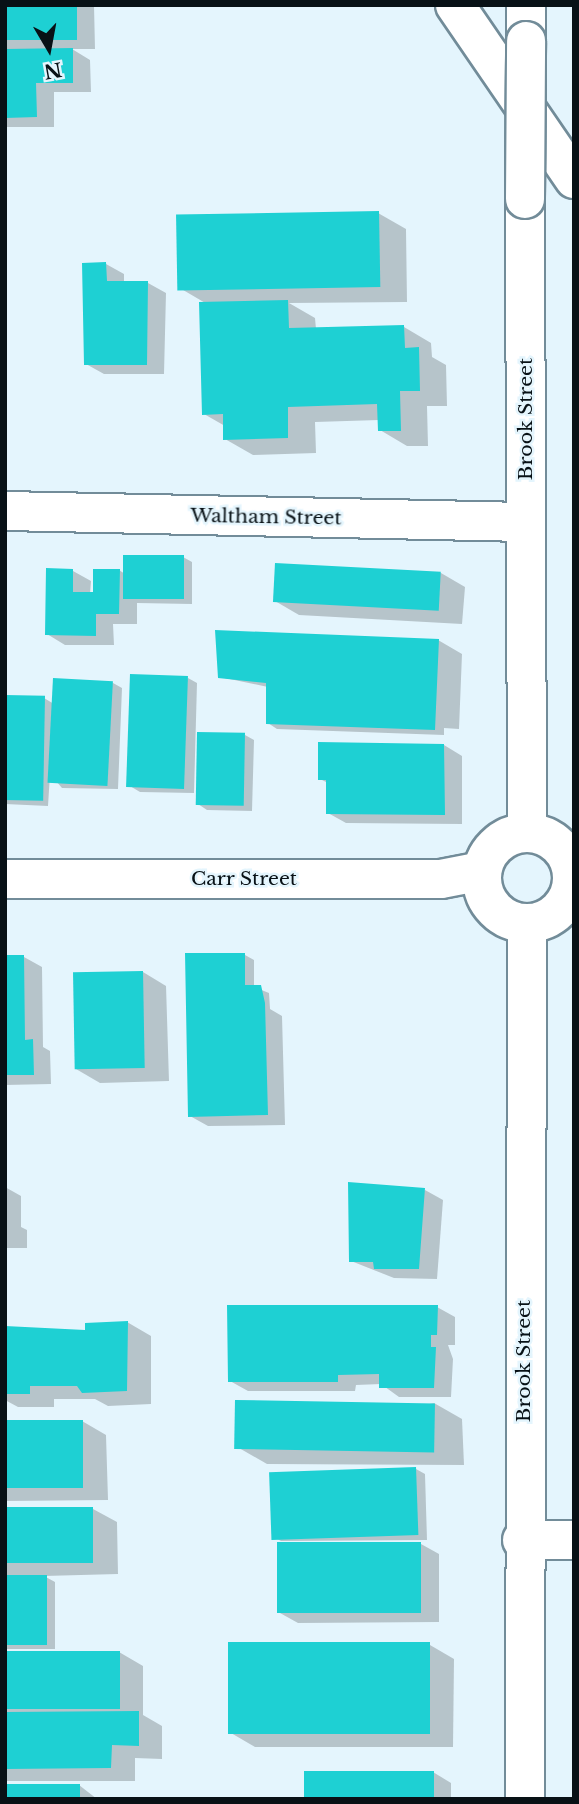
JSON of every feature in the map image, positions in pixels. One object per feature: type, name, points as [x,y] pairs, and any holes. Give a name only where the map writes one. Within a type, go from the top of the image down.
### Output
[{"type":"street","points":[[455,5],[574,178]]},
{"type":"street","name":"Brook Street","points":[[526,23],[527,833]]},
{"type":"street","name":"Waltham Street","points":[[5,511],[526,522]]},
{"type":"street","points":[[527,833],[560,847],[573,874],[565,904],[554,915],[527,924],[494,909],[485,896],[482,871],[493,849],[505,839],[527,833]]},
{"type":"street","name":"Carr Street","points":[[5,879],[441,878],[482,871]]},
{"type":"street","name":"Brook Street","points":[[525,1799],[522,1540],[527,924]]},
{"type":"street","points":[[522,1540],[574,1540]]},
{"type":"building","points":[[5,5],[77,5],[77,40],[5,40]]},
{"type":"building","points":[[73,48],[73,83],[36,83],[37,117],[5,118],[5,49]]},
{"type":"building","points":[[379,211],[380,287],[177,291],[176,215]]},
{"type":"building","points":[[106,262],[107,281],[148,281],[147,365],[84,365],[82,263]]},
{"type":"building","points":[[288,300],[289,328],[404,325],[405,348],[419,347],[420,391],[400,391],[401,431],[378,431],[377,404],[288,407],[288,438],[223,440],[223,414],[202,415],[199,302]]},
{"type":"building","points":[[123,555],[184,555],[184,599],[123,599]]},
{"type":"building","points":[[275,563],[441,572],[439,611],[273,602]]},
{"type":"building","points":[[46,568],[73,569],[73,592],[93,592],[93,569],[120,569],[119,614],[96,614],[96,636],[45,635]]},
{"type":"building","points":[[215,630],[439,639],[435,730],[266,724],[266,683],[218,678]]},
{"type":"building","points":[[130,674],[188,676],[184,789],[126,787]]},
{"type":"building","points":[[53,678],[113,681],[107,786],[48,783]]},
{"type":"building","points":[[5,695],[45,696],[43,801],[5,800]]},
{"type":"building","points":[[197,732],[245,733],[244,806],[196,805]]},
{"type":"building","points":[[318,742],[444,744],[445,815],[326,814],[326,780],[318,780]]},
{"type":"building","points":[[185,953],[245,953],[245,985],[261,985],[265,1003],[268,1115],[188,1117]]},
{"type":"building","points":[[5,955],[24,955],[25,1040],[33,1039],[34,1075],[5,1075]]},
{"type":"building","points":[[143,971],[145,1068],[75,1069],[73,972]]},
{"type":"building","points":[[348,1182],[425,1188],[419,1269],[374,1269],[373,1262],[349,1262]]},
{"type":"building","points":[[227,1305],[438,1305],[437,1335],[431,1335],[431,1347],[436,1347],[434,1388],[379,1388],[379,1374],[338,1375],[338,1382],[228,1382]]},
{"type":"building","points":[[128,1321],[127,1391],[82,1393],[77,1386],[30,1386],[30,1394],[5,1394],[5,1326],[85,1330],[85,1323]]},
{"type":"building","points":[[235,1400],[435,1403],[434,1452],[234,1449]]},
{"type":"building","points":[[5,1420],[83,1420],[83,1488],[5,1488]]},
{"type":"building","points":[[416,1467],[418,1535],[271,1540],[269,1472]]},
{"type":"building","points":[[5,1507],[93,1507],[93,1563],[5,1563]]},
{"type":"building","points":[[277,1542],[421,1542],[421,1613],[277,1613]]},
{"type":"building","points":[[5,1575],[47,1575],[47,1645],[5,1645]]},
{"type":"building","points":[[228,1642],[430,1642],[430,1734],[228,1734]]},
{"type":"building","points":[[5,1651],[120,1651],[120,1709],[5,1709]]},
{"type":"building","points":[[139,1711],[139,1746],[112,1745],[111,1768],[5,1769],[5,1712]]},
{"type":"building","points":[[304,1771],[434,1771],[434,1799],[304,1799]]},
{"type":"building","points":[[5,1784],[80,1784],[80,1799],[5,1799]]}]
